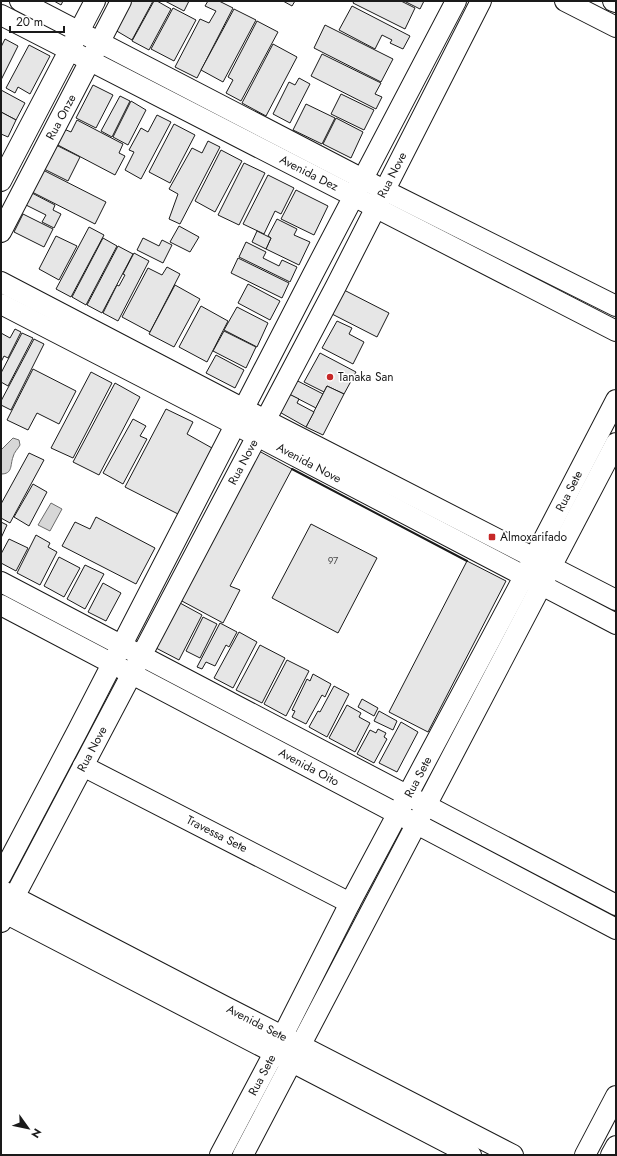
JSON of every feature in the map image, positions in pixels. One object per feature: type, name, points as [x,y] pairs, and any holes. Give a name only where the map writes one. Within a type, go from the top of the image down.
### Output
[{"type":"street","name":"Avenida Dez","points":[[20,1],[100,42],[616,332]]},
{"type":"street","name":"Rua Onze","points":[[1,181],[95,1]]},
{"type":"street","name":"Rua Onze","points":[[1,232],[121,1]]},
{"type":"street","name":"Rua Nove","points":[[1,876],[113,664],[456,1]]},
{"type":"street","name":"Rua Nove","points":[[5,907],[83,766],[261,428],[481,1]]},
{"type":"street","points":[[565,1],[616,27]]},
{"type":"street","name":"Avenida Dez","points":[[1,15],[69,51],[359,187]]},
{"type":"street","name":"Avenida Dez","points":[[380,199],[616,306]]},
{"type":"street","name":"Avenida Nove","points":[[1,282],[533,581],[616,624]]},
{"type":"street","name":"Avenida Nove","points":[[1,304],[240,417]]},
{"type":"street","name":"Rua Sete","points":[[243,1155],[427,806],[543,562],[616,400]]},
{"type":"street","name":"Avenida Nove","points":[[261,428],[543,562],[616,600]]},
{"type":"street","name":"Rua Sete","points":[[543,562],[616,443]]},
{"type":"street","name":"Rua Sete","points":[[220,1155],[407,796],[533,581]]},
{"type":"street","name":"Avenida Oito","points":[[1,582],[616,905]]},
{"type":"street","name":"Avenida Oito","points":[[1,605],[616,929]]},
{"type":"street","name":"Travessa Sete","points":[[83,766],[350,903]]},
{"type":"street","name":"Avenida Sete","points":[[5,907],[297,1054],[471,1155]]},
{"type":"street","name":"Avenida Sete","points":[[297,1054],[513,1155]]},
{"type":"street","points":[[585,1155],[614,1105]]},
{"type":"street","points":[[611,1155],[616,1146]]},
{"type":"shaded area","points":[[13,438],[19,440],[20,445],[15,452],[9,471],[5,474],[1,474],[1,450]]},
{"type":"shaded area","points":[[51,503],[62,509],[50,531],[38,525]]},
{"type":"building","points":[[54,1],[63,1],[61,5]]},
{"type":"building","points":[[131,1],[153,1],[132,40],[115,30]]},
{"type":"building","points":[[154,1],[157,1],[171,9],[149,50],[132,41]]},
{"type":"building","points":[[165,1],[189,1],[184,11]]},
{"type":"building","points":[[208,1],[219,1],[233,8],[197,78],[175,67],[200,19],[209,23],[216,11],[205,6]]},
{"type":"building","points":[[283,1],[295,1],[292,6]]},
{"type":"building","points":[[354,1],[401,1],[415,8],[405,29],[353,3]]},
{"type":"building","points":[[404,1],[424,1],[420,9]]},
{"type":"building","points":[[352,6],[410,36],[403,49],[390,43],[392,40],[382,35],[375,49],[339,30]]},
{"type":"building","points":[[173,8],[196,20],[174,61],[151,49]]},
{"type":"building","points":[[234,9],[256,20],[223,82],[201,70]]},
{"type":"building","points":[[257,21],[278,32],[241,101],[226,93],[233,80],[228,77]]},
{"type":"building","points":[[325,25],[393,59],[381,82],[314,48]]},
{"type":"building","points":[[5,39],[18,46],[1,80],[1,47]]},
{"type":"building","points":[[273,44],[297,57],[266,116],[242,103]]},
{"type":"building","points":[[29,45],[50,56],[30,94],[18,87],[15,93],[6,88]]},
{"type":"building","points":[[322,54],[381,83],[375,94],[382,97],[376,109],[311,76]]},
{"type":"building","points":[[299,78],[310,84],[290,123],[273,114],[289,82],[295,85]]},
{"type":"building","points":[[93,85],[113,95],[96,128],[76,118]]},
{"type":"building","points":[[1,90],[25,103],[16,120],[1,112]]},
{"type":"building","points":[[341,94],[374,110],[364,130],[331,114]]},
{"type":"building","points":[[120,96],[130,101],[112,137],[101,131]]},
{"type":"building","points":[[131,101],[146,110],[128,145],[113,137]]},
{"type":"building","points":[[306,104],[335,118],[322,144],[293,130]]},
{"type":"building","points":[[1,112],[16,120],[8,137],[1,134]]},
{"type":"building","points":[[157,115],[171,122],[141,179],[125,170],[134,152],[129,150],[141,128],[148,132]]},
{"type":"building","points":[[336,118],[363,132],[351,158],[323,144]]},
{"type":"building","points":[[77,120],[123,144],[119,153],[125,156],[115,175],[56,144],[64,129],[71,132]]},
{"type":"building","points":[[174,124],[195,135],[170,183],[149,172]]},
{"type":"building","points":[[208,141],[220,147],[180,224],[169,219],[178,194],[169,189],[192,148],[202,153]]},
{"type":"building","points":[[56,145],[80,157],[68,181],[44,169]]},
{"type":"building","points":[[221,150],[242,161],[215,212],[195,201]]},
{"type":"building","points":[[244,163],[265,173],[239,225],[218,215]]},
{"type":"building","points":[[43,170],[106,202],[95,224],[32,192]]},
{"type":"building","points":[[268,175],[294,188],[281,214],[275,211],[264,234],[243,224]]},
{"type":"building","points":[[296,190],[328,206],[314,235],[281,219]]},
{"type":"building","points":[[32,193],[55,205],[53,210],[61,214],[54,228],[42,222],[46,215],[26,205]]},
{"type":"building","points":[[23,214],[53,229],[44,247],[14,232]]},
{"type":"building","points":[[277,219],[297,229],[294,235],[310,242],[299,265],[266,249],[271,238],[268,236]]},
{"type":"building","points":[[179,226],[199,237],[190,252],[170,242]]},
{"type":"building","points":[[89,227],[104,235],[71,297],[56,289]]},
{"type":"building","points":[[257,231],[271,238],[266,249],[252,242]]},
{"type":"building","points":[[56,236],[77,246],[59,280],[39,269]]},
{"type":"building","points":[[103,238],[117,246],[86,305],[72,297]]},
{"type":"building","points":[[143,238],[159,246],[162,240],[172,245],[163,263],[137,250]]},
{"type":"building","points":[[246,242],[266,252],[263,258],[279,266],[282,260],[297,267],[290,282],[239,257]]},
{"type":"building","points":[[118,246],[133,254],[102,313],[87,305]]},
{"type":"building","points":[[134,253],[149,261],[118,321],[103,313],[117,285],[119,286],[125,275],[123,274]]},
{"type":"building","points":[[238,258],[289,283],[282,298],[231,273]]},
{"type":"building","points":[[167,267],[180,274],[150,332],[122,317],[148,268],[162,275]]},
{"type":"building","points":[[248,284],[280,301],[270,320],[238,303]]},
{"type":"building","points":[[175,285],[200,299],[174,347],[149,334]]},
{"type":"building","points":[[344,290],[389,313],[377,337],[332,314]]},
{"type":"building","points":[[201,306],[228,321],[207,362],[179,347]]},
{"type":"building","points":[[237,307],[268,323],[257,347],[224,330]]},
{"type":"building","points":[[337,321],[352,328],[349,334],[364,342],[353,364],[322,348]]},
{"type":"building","points":[[15,329],[21,332],[8,358],[4,356],[1,362],[1,333],[10,338]]},
{"type":"building","points":[[224,331],[256,347],[246,368],[213,351]]},
{"type":"building","points":[[22,333],[33,338],[8,386],[1,382],[1,373]]},
{"type":"building","points":[[34,339],[44,344],[11,410],[1,405],[1,401]]},
{"type":"building","name":"Tanaka San","points":[[320,353],[356,372],[344,394],[327,386],[324,392],[304,382]]},
{"type":"building","points":[[216,355],[244,370],[235,388],[206,373]]},
{"type":"building","points":[[33,369],[76,391],[59,424],[37,413],[28,430],[7,420]]},
{"type":"building","points":[[91,372],[112,383],[73,458],[51,448]]},
{"type":"building","points":[[292,378],[323,394],[316,408],[285,392]]},
{"type":"building","points":[[115,383],[140,397],[99,475],[73,462]]},
{"type":"building","points":[[327,386],[344,394],[323,435],[306,427]]},
{"type":"building","points":[[285,392],[299,399],[297,403],[314,412],[306,427],[276,410]]},
{"type":"building","points":[[166,409],[193,422],[187,434],[212,448],[178,514],[125,487]]},
{"type":"building","points":[[133,419],[146,426],[140,436],[147,439],[123,484],[103,473]]},
{"type":"building","points":[[259,451],[292,469],[230,586],[240,590],[223,623],[180,600]]},
{"type":"building","points":[[29,453],[44,460],[10,523],[1,518],[1,504]]},
{"type":"building","points":[[33,484],[47,492],[29,526],[14,517]]},
{"type":"building","points":[[96,517],[155,548],[136,584],[62,546],[75,522],[90,529]]},
{"type":"building","points":[[1,522],[7,525],[1,538]]},
{"type":"building","points":[[311,524],[377,558],[338,633],[272,598]]},
{"type":"building","points":[[36,535],[50,543],[48,547],[57,552],[40,585],[17,573]]},
{"type":"building","points":[[9,539],[28,548],[16,571],[1,563],[1,554]]},
{"type":"building","points":[[59,557],[80,568],[64,597],[44,586]]},
{"type":"building","points":[[467,561],[506,581],[428,732],[389,712]]},
{"type":"building","points":[[85,565],[104,574],[85,609],[67,599]]},
{"type":"building","points":[[103,583],[121,593],[106,621],[88,612]]},
{"type":"building","points":[[180,603],[202,615],[179,660],[156,648]]},
{"type":"building","points":[[203,617],[217,624],[200,658],[186,651]]},
{"type":"building","points":[[220,623],[237,632],[229,647],[226,645],[215,666],[206,662],[202,669],[197,667]]},
{"type":"building","points":[[239,632],[257,642],[233,688],[214,678]]},
{"type":"building","points":[[260,645],[285,658],[262,703],[236,690]]},
{"type":"building","points":[[287,660],[309,671],[286,716],[264,704]]},
{"type":"building","points":[[313,674],[331,684],[325,697],[322,695],[306,724],[292,717],[295,711],[292,710],[307,679],[310,681]]},
{"type":"building","points":[[334,686],[349,694],[327,737],[309,727],[318,711],[320,712]]},
{"type":"building","points":[[362,699],[378,708],[374,716],[358,707]]},
{"type":"building","points":[[347,705],[361,713],[359,717],[370,723],[355,752],[329,738]]},
{"type":"building","points":[[379,711],[397,721],[393,730],[374,721]]},
{"type":"building","points":[[401,722],[418,732],[397,772],[379,763]]},
{"type":"building","points":[[378,729],[386,733],[384,737],[387,739],[374,763],[357,754],[370,730],[376,733]]},
{"type":"wall","points":[[292,469],[467,561]]},
{"type":"place","name":"Tanaka San","points":[[330,377]]},
{"type":"place","name":"Almoxarifado","points":[[492,537]]}]
